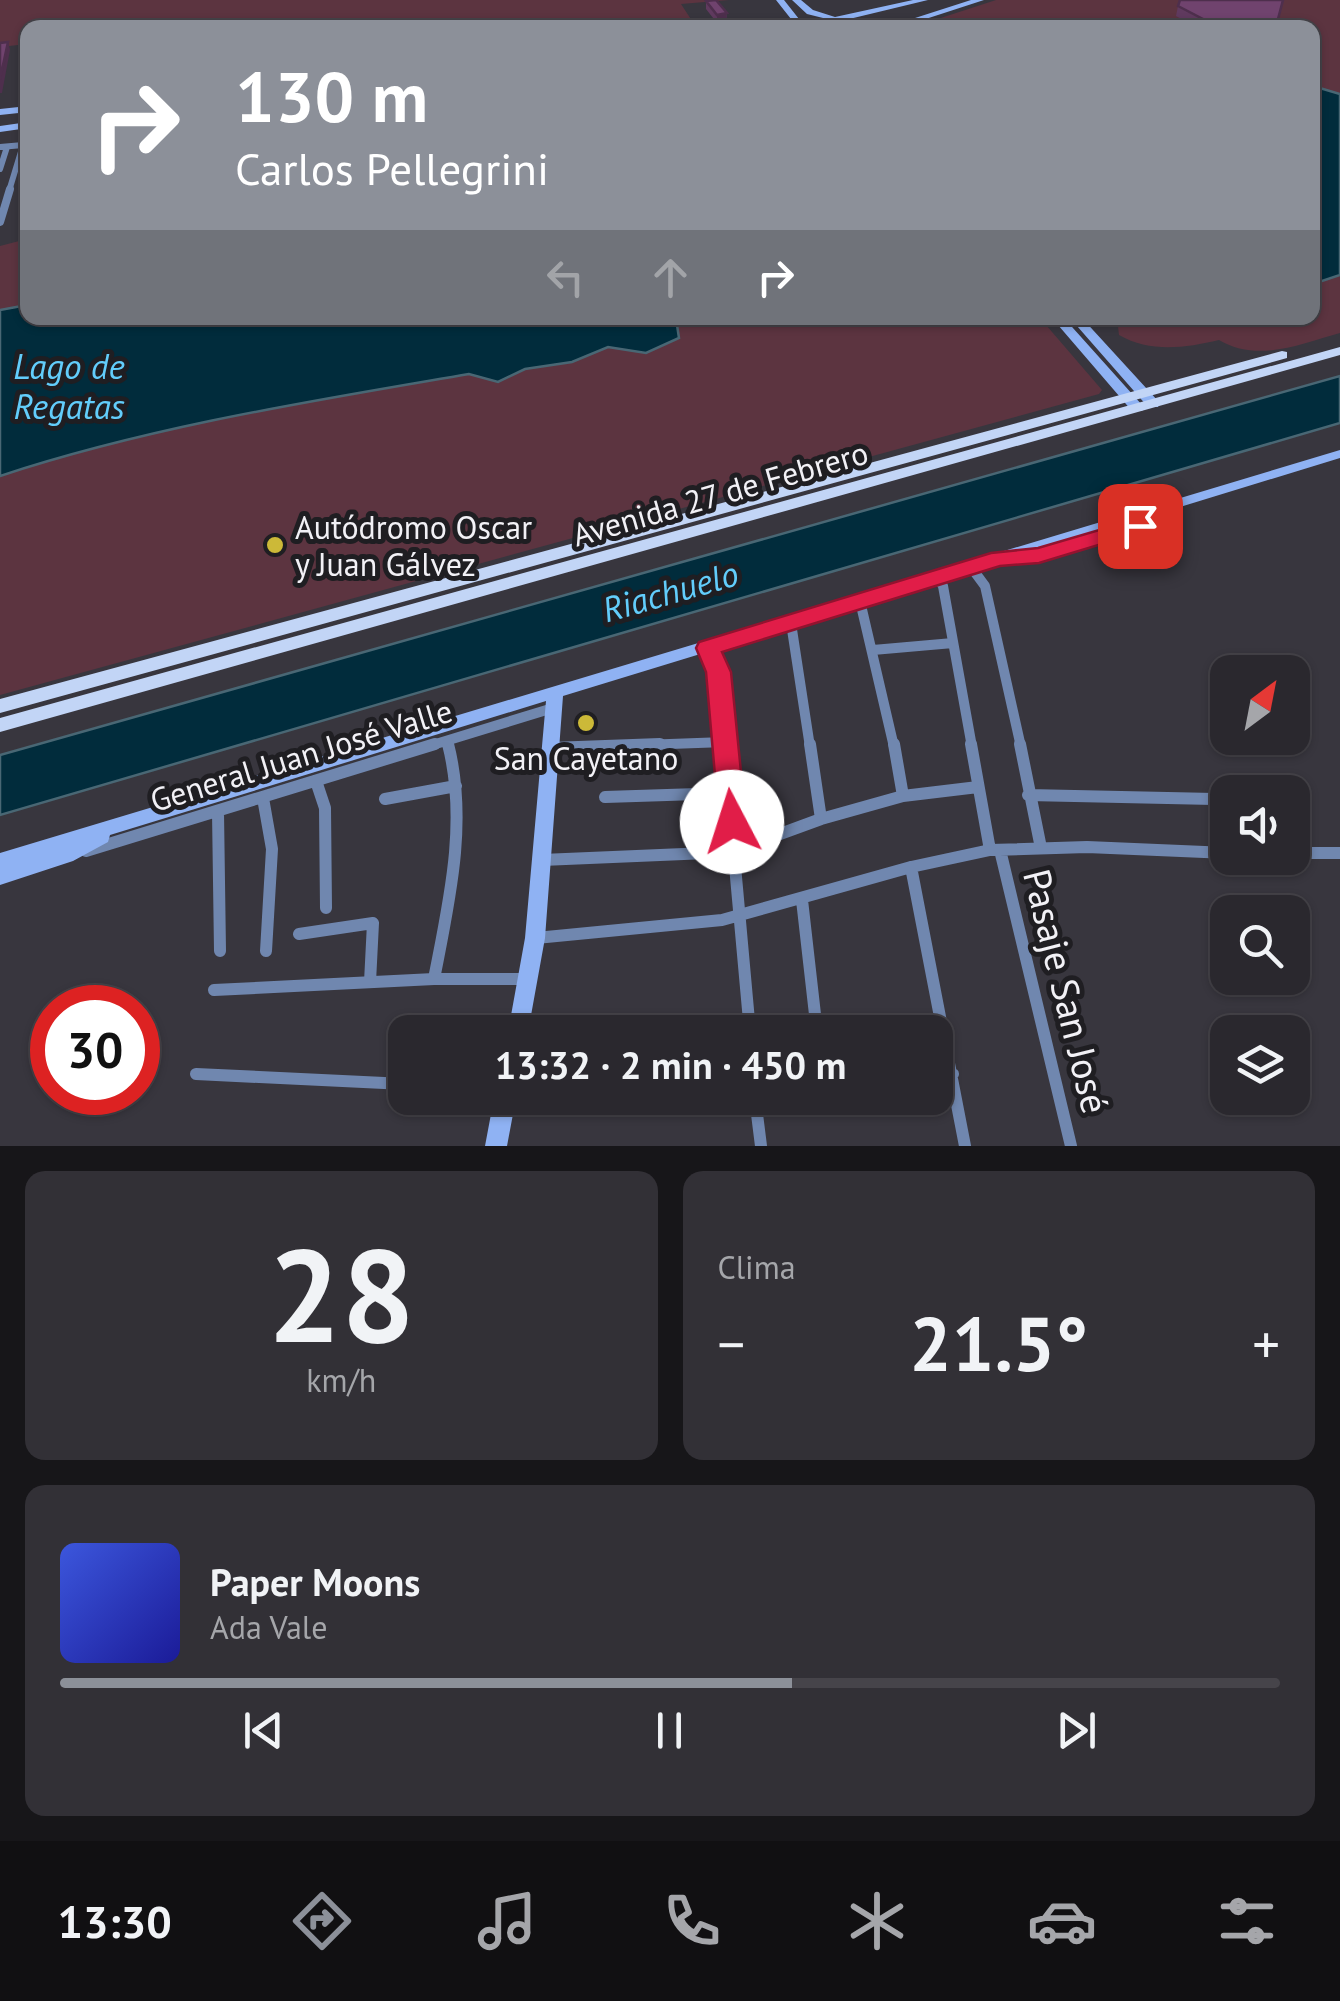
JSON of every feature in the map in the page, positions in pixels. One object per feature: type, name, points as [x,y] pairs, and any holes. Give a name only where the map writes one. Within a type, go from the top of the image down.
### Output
[{"type":"main road","points":[[782,0],[790,7],[797,3],[820,16],[850,18]]},
{"type":"main road","points":[[840,20],[924,0]]},
{"type":"main road","points":[[915,20],[980,0]]},
{"type":"main road","points":[[876,12],[899,16],[901,20]]},
{"type":"main road","points":[[1065,325],[1140,400]]},
{"type":"main road","points":[[1081,325],[1140,400]]},
{"type":"main road","name":"Avenida 27 de Febrero","points":[[0,725],[1140,400],[1340,339]]},
{"type":"main road","name":"Avenida 27 de Febrero","points":[[0,706],[1140,400],[1340,351]]},
{"type":"main road","points":[[522,1015],[535,938],[554,701],[790,622],[1340,454]]},
{"type":"main road","points":[[998,558],[1039,556],[1340,464]]},
{"type":"main road","name":"General Juan José Valle","points":[[0,862],[554,701]]},
{"type":"main road","name":"General Juan José Valle","points":[[0,876],[66,856],[132,822]]},
{"type":"main road","points":[[496,1146],[502,1115]]},
{"type":"street","points":[[0,169],[4,147]]},
{"type":"street","points":[[0,222],[20,152]]},
{"type":"street","points":[[0,188],[11,186]]},
{"type":"street","points":[[971,566],[985,586],[998,634],[1041,848]]},
{"type":"street","name":"Pasaje San José","points":[[937,577],[943,586],[978,787],[1072,1146]]},
{"type":"street","points":[[860,601],[874,650],[903,796]]},
{"type":"street","points":[[790,622],[821,819]]},
{"type":"street","points":[[874,650],[953,642]]},
{"type":"street","points":[[708,648],[718,669],[749,1015]]},
{"type":"street","name":"General Juan José Valle","points":[[66,856],[447,742],[554,701]]},
{"type":"street","points":[[434,978],[450,891],[456,786],[455,765],[447,742]]},
{"type":"street","points":[[551,748],[725,742]]},
{"type":"street","points":[[316,781],[325,808],[326,908]]},
{"type":"street","points":[[385,800],[456,786]]},
{"type":"street","points":[[542,860],[736,850],[821,819],[903,796],[978,787]]},
{"type":"street","points":[[605,797],[730,793]]},
{"type":"street","points":[[1028,795],[1210,799]]},
{"type":"street","points":[[263,798],[272,849],[266,951]]},
{"type":"street","points":[[218,812],[220,951]]},
{"type":"street","points":[[535,938],[722,920],[911,866],[995,850],[1210,852]]},
{"type":"street","points":[[1310,853],[1340,853]]},
{"type":"street","points":[[911,866],[941,1015]]},
{"type":"street","points":[[802,900],[815,1015]]},
{"type":"street","points":[[299,934],[373,923],[370,982]]},
{"type":"street","points":[[214,990],[434,978],[529,979]]},
{"type":"street","points":[[196,1074],[388,1083]]},
{"type":"street","points":[[953,1074],[966,1146]]},
{"type":"street","points":[[757,1115],[761,1146]]},
{"type":"shaded area","points":[[0,0],[729,0],[681,4],[691,20],[20,20],[20,45],[0,47]]},
{"type":"shaded area","points":[[996,0],[1340,0],[1340,94],[1320,88],[1320,20],[935,20]]},
{"type":"shaded area","name":"Autódromo Oscar y Juan Gálvez","points":[[20,241],[20,325],[1046,325],[1102,390],[1099,394],[0,695],[0,246]]},
{"type":"shaded area","points":[[1340,275],[1340,333],[1310,342],[1264,351],[1234,347],[1219,340],[1155,347],[1119,335],[1118,325],[1320,325],[1320,282]]},
{"type":"water","points":[[1320,88],[1340,94],[1340,275],[1320,282]]},
{"type":"water","name":"Lago de Regatas","points":[[20,306],[20,325],[677,325],[679,338],[646,353],[608,347],[572,362],[525,369],[498,382],[469,374],[292,405],[115,443],[0,476],[0,310]]},
{"type":"water","name":"Riachuelo","points":[[1340,376],[1340,423],[0,815],[0,755]]},
{"type":"building","points":[[716,0],[727,13],[717,15],[706,1]]},
{"type":"building","points":[[1180,0],[1283,0],[1278,19],[1273,20],[1205,20],[1178,6]]},
{"type":"building","points":[[8,42],[0,79],[0,43]]},
{"type":"place","name":"Autódromo Oscar y Juan Gálvez","points":[[275,545]]},
{"type":"place","name":"San Cayetano","points":[[586,723]]},
{"type":"route","points":[[732,822],[718,669],[708,648],[998,558],[1039,556],[1140,526]]}]
